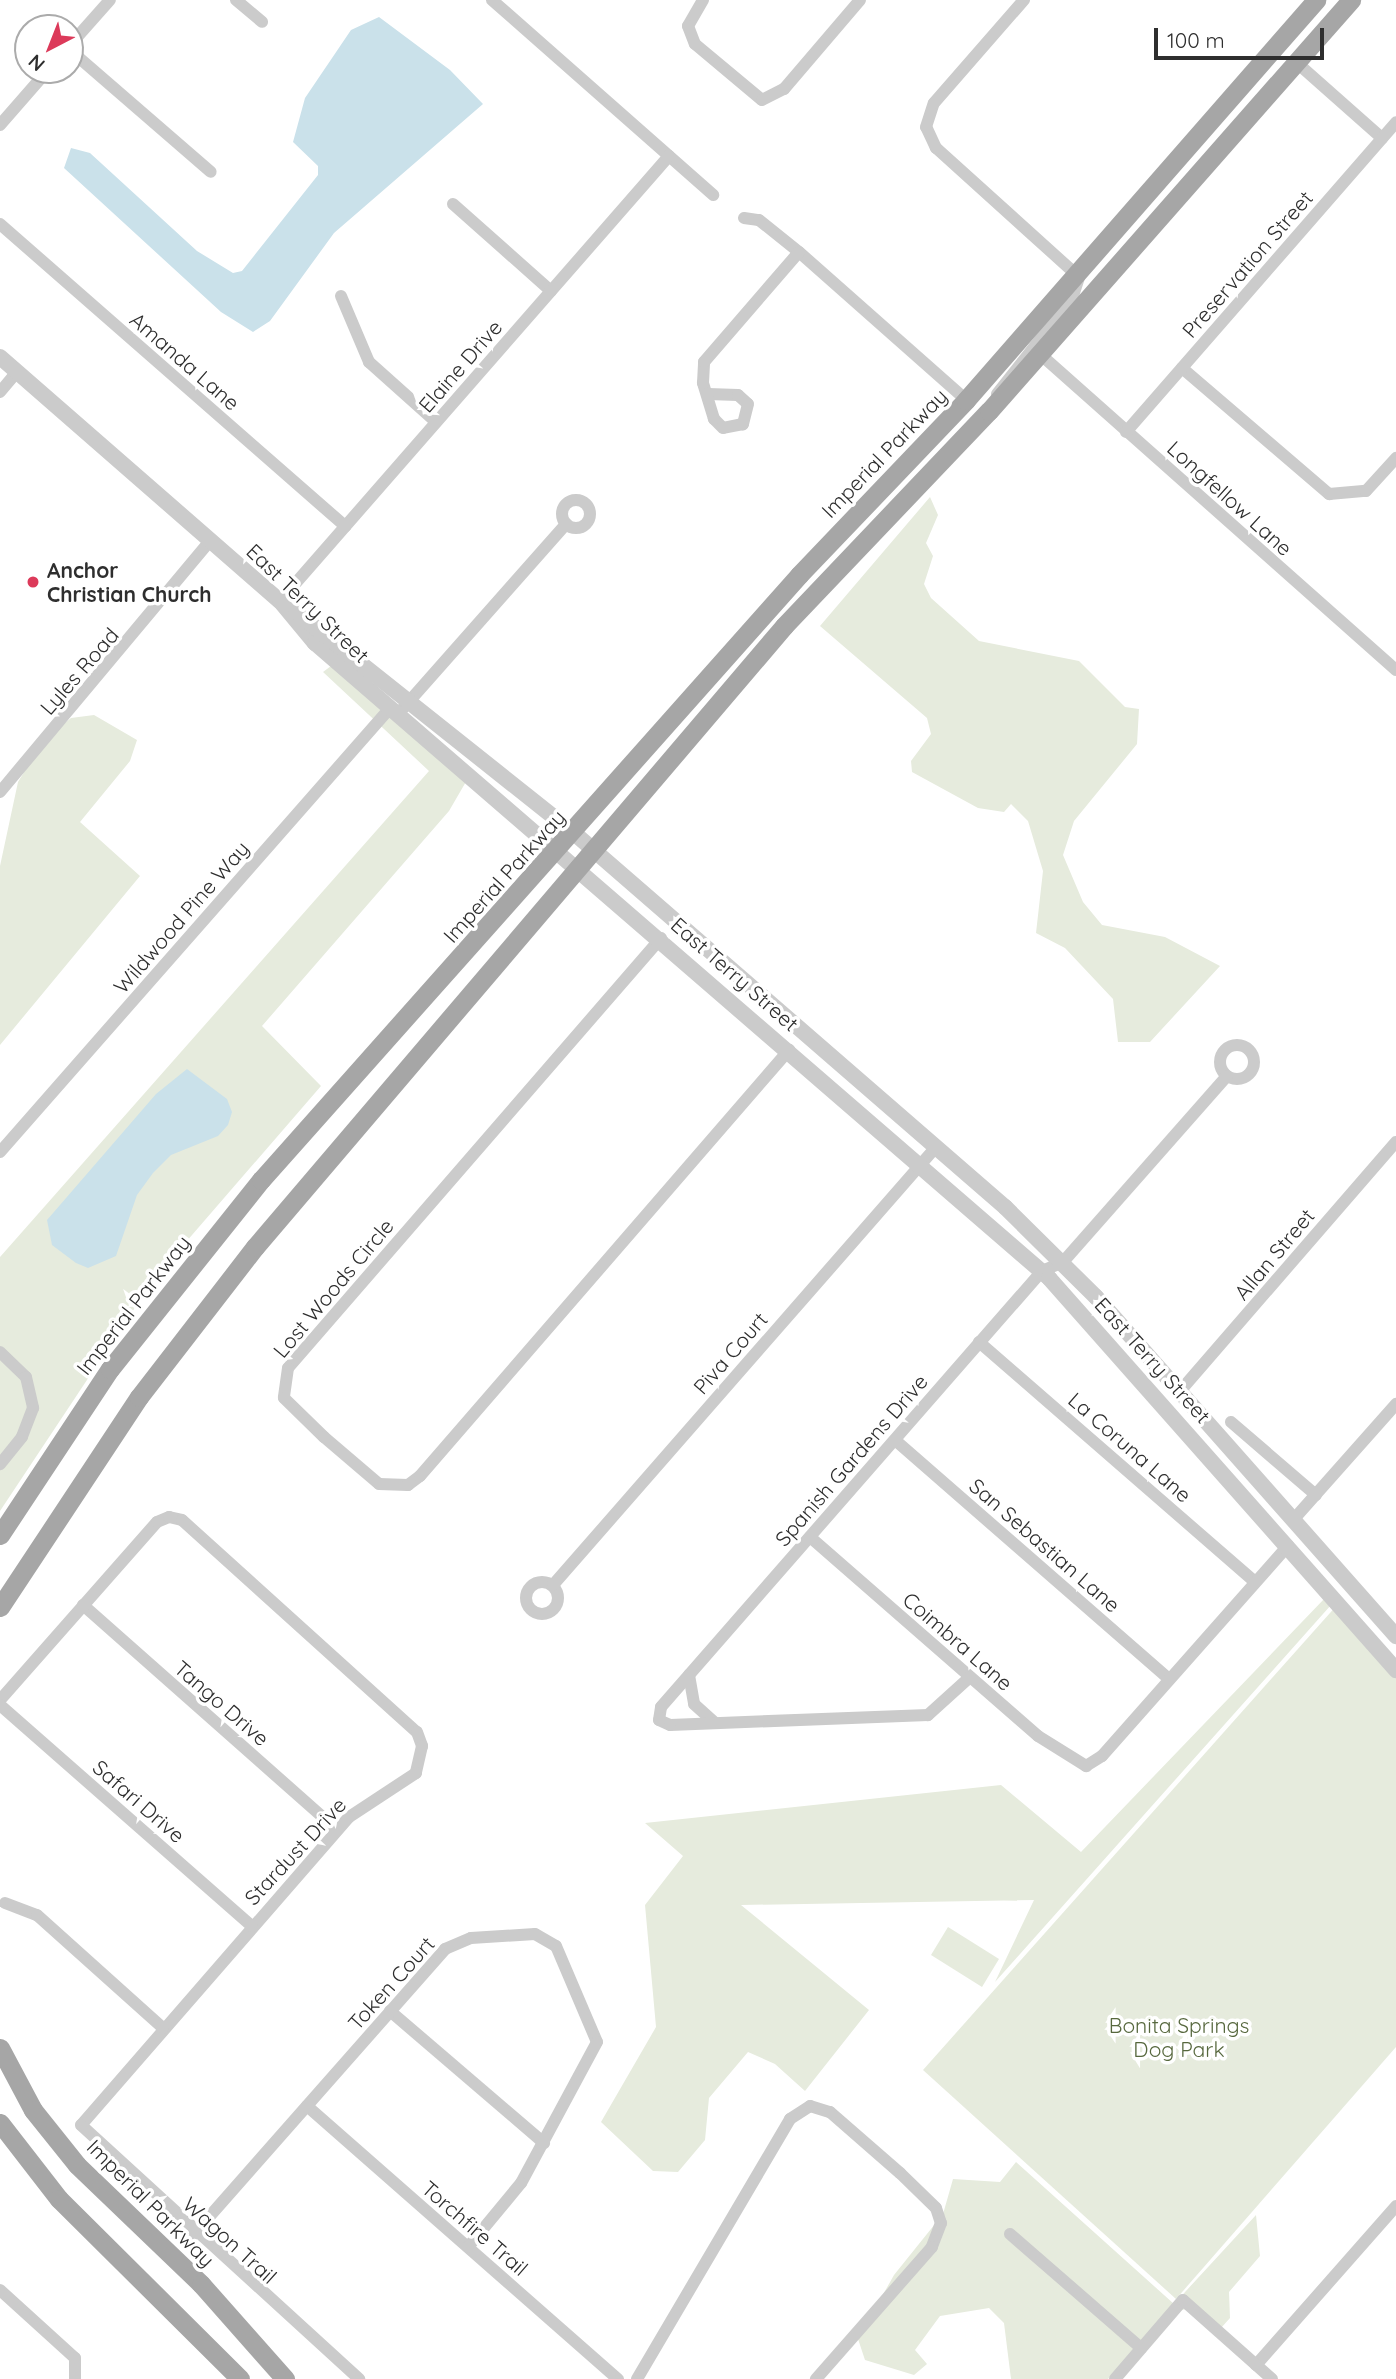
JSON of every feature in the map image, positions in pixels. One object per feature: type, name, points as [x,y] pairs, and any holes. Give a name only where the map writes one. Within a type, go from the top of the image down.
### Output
[{"type":"main road","name":"Imperial Parkway","points":[[0,1535],[110,1369],[261,1180],[574,833],[799,575],[966,400],[1316,0]]},
{"type":"main road","points":[[1258,66],[1296,62],[1299,46],[1335,0]]},
{"type":"main road","name":"Imperial Parkway","points":[[0,1607],[139,1397],[256,1247],[845,557],[989,411],[1350,0]]},
{"type":"main road","name":"Imperial Parkway","points":[[0,2048],[33,2110],[77,2165],[201,2284],[285,2379]]},
{"type":"main road","points":[[0,2123],[59,2199],[240,2379]]},
{"type":"street","points":[[84,31],[110,0]]},
{"type":"street","points":[[236,0],[262,22]]},
{"type":"street","points":[[492,0],[713,195]]},
{"type":"street","points":[[704,0],[688,26],[695,44],[762,100],[784,89],[860,0]]},
{"type":"street","points":[[1024,0],[934,103],[926,127],[936,148],[1077,274]]},
{"type":"street","points":[[84,60],[211,172]]},
{"type":"street","points":[[1296,62],[1382,138]]},
{"type":"street","points":[[0,125],[36,84]]},
{"type":"street","name":"Preservation Street","points":[[1126,432],[1396,122]]},
{"type":"street","name":"Elaine Drive","points":[[280,601],[669,156]]},
{"type":"street","points":[[453,204],[551,291]]},
{"type":"street","points":[[744,218],[758,220],[799,252],[966,400]]},
{"type":"street","name":"Amanda Lane","points":[[0,225],[345,526]]},
{"type":"street","points":[[708,394],[704,362],[799,252]]},
{"type":"street","name":"Imperial Parkway","points":[[989,411],[1010,369],[1072,299],[1077,274]]},
{"type":"street","points":[[341,296],[369,362],[436,422]]},
{"type":"street","name":"Longfellow Lane","points":[[1040,354],[1396,670]]},
{"type":"street","name":"East Terry Street","points":[[0,357],[280,601],[315,643],[559,849],[1042,1271],[1396,1670]]},
{"type":"street","points":[[1182,368],[1329,494],[1366,491],[1396,458]]},
{"type":"street","points":[[0,392],[17,372]]},
{"type":"street","name":"Wildwood Pine Way","points":[[0,1152],[394,711],[409,701],[566,524]]},
{"type":"street","name":"Lyles Road","points":[[0,792],[211,540]]},
{"type":"street","points":[[280,601],[574,833],[936,1147],[1063,1262],[1181,1390],[1396,1636]]},
{"type":"street","name":"Lost Woods Circle","points":[[661,938],[288,1368],[284,1398],[314,1428],[379,1484],[408,1485],[420,1476],[789,1050]]},
{"type":"street","points":[[789,1050],[806,1050],[875,1106],[901,1117]]},
{"type":"street","points":[[1042,1271],[1063,1262],[1227,1076]]},
{"type":"street","name":"Allan Street","points":[[1181,1390],[1396,1143]]},
{"type":"street","name":"Piva Court","points":[[553,1585],[936,1147]]},
{"type":"street","name":"Spanish Gardens Drive","points":[[970,1677],[928,1714],[670,1725],[659,1720],[661,1707],[1042,1271]]},
{"type":"street","name":"La Coruna Lane","points":[[979,1342],[1255,1581]]},
{"type":"street","points":[[0,1352],[26,1377],[33,1408],[22,1437],[0,1464]]},
{"type":"street","points":[[1294,1519],[1396,1404]]},
{"type":"street","points":[[1231,1422],[1316,1495]]},
{"type":"street","name":"San Sebastian Lane","points":[[895,1440],[1169,1679]]},
{"type":"street","name":"Stardust Drive","points":[[81,2125],[337,1830],[416,1773],[422,1746],[417,1732],[182,1520],[169,1517],[157,1522],[82,1605]]},
{"type":"street","name":"Coimbra Lane","points":[[810,1537],[1073,1764],[1086,1766],[1102,1756],[1169,1679]]},
{"type":"street","points":[[1169,1679],[1288,1546]]},
{"type":"street","points":[[0,1700],[82,1605]]},
{"type":"street","name":"Tango Drive","points":[[82,1605],[337,1830]]},
{"type":"street","points":[[689,1675],[694,1704],[715,1723]]},
{"type":"street","name":"Safari Drive","points":[[0,1705],[252,1926]]},
{"type":"street","points":[[5,1903],[37,1915],[163,2028]]},
{"type":"street","name":"Token Court","points":[[194,2234],[390,2011],[457,1942],[521,1934],[547,1938],[570,1974],[597,2042],[544,2143],[510,2200],[468,2248]]},
{"type":"street","points":[[390,2011],[544,2143]]},
{"type":"street","name":"Torchfire Trail","points":[[307,2106],[618,2379]]},
{"type":"street","points":[[637,2379],[790,2119],[810,2106],[830,2112],[900,2173],[936,2208],[941,2223],[932,2246],[816,2379]]},
{"type":"street","name":"Wagon Trail","points":[[81,2125],[194,2234],[359,2379]]},
{"type":"street","points":[[1256,2365],[1396,2206]]},
{"type":"street","points":[[1010,2234],[1141,2348]]},
{"type":"street","points":[[0,2290],[67,2349],[76,2374]]},
{"type":"street","points":[[1115,2379],[1183,2300],[1272,2379]]},
{"type":"green space","points":[[930,497],[938,515],[926,543],[933,556],[924,584],[931,598],[979,641],[1079,661],[1125,707],[1139,709],[1137,744],[1074,821],[1063,855],[1083,902],[1102,925],[1165,937],[1220,966],[1150,1042],[1118,1042],[1113,999],[1065,948],[1036,933],[1043,871],[1028,821],[1011,804],[1004,812],[978,808],[912,772],[911,761],[931,734],[927,718],[820,626]]},
{"type":"green space","points":[[331,666],[467,780],[449,811],[262,1026],[321,1086],[154,1279],[0,1511],[0,1257],[429,771],[323,672]]},
{"type":"green space","points":[[94,715],[137,740],[130,761],[80,822],[140,876],[0,1045],[0,866],[18,782],[43,741],[71,718]]},
{"type":"green space","points":[[1325,1598],[1331,1605],[995,1982],[1034,1900],[741,1905],[869,2010],[805,2091],[775,2064],[748,2052],[709,2098],[705,2140],[678,2172],[653,2171],[601,2122],[656,2027],[645,1905],[683,1856],[645,1823],[1001,1785],[1081,1852]]},
{"type":"green space","name":"Bonita Springs Dog Park","points":[[1338,1604],[1396,1670],[1396,2047],[1176,2299],[923,2070]]},
{"type":"green space","points":[[948,1927],[999,1959],[982,1987],[931,1955]]},
{"type":"green space","points":[[1016,2162],[1174,2304],[1256,2215],[1260,2256],[1229,2292],[1230,2318],[1221,2328],[1187,2309],[1174,2311],[1108,2379],[1011,2379],[1004,2323],[989,2308],[940,2316],[915,2350],[927,2364],[914,2375],[865,2360],[858,2339],[894,2275],[943,2214],[953,2179],[1000,2182]]},
{"type":"water","points":[[379,17],[450,70],[483,104],[334,233],[270,321],[253,332],[221,312],[64,168],[71,148],[90,153],[197,251],[233,273],[242,271],[318,175],[318,166],[293,142],[305,98],[351,30]]},
{"type":"water","points":[[187,1069],[227,1099],[232,1112],[228,1125],[218,1136],[171,1155],[153,1173],[137,1195],[116,1256],[88,1268],[76,1263],[52,1245],[47,1220],[156,1094]]},
{"type":"place","name":"Anchor Christian Church","points":[[33,582]]}]
